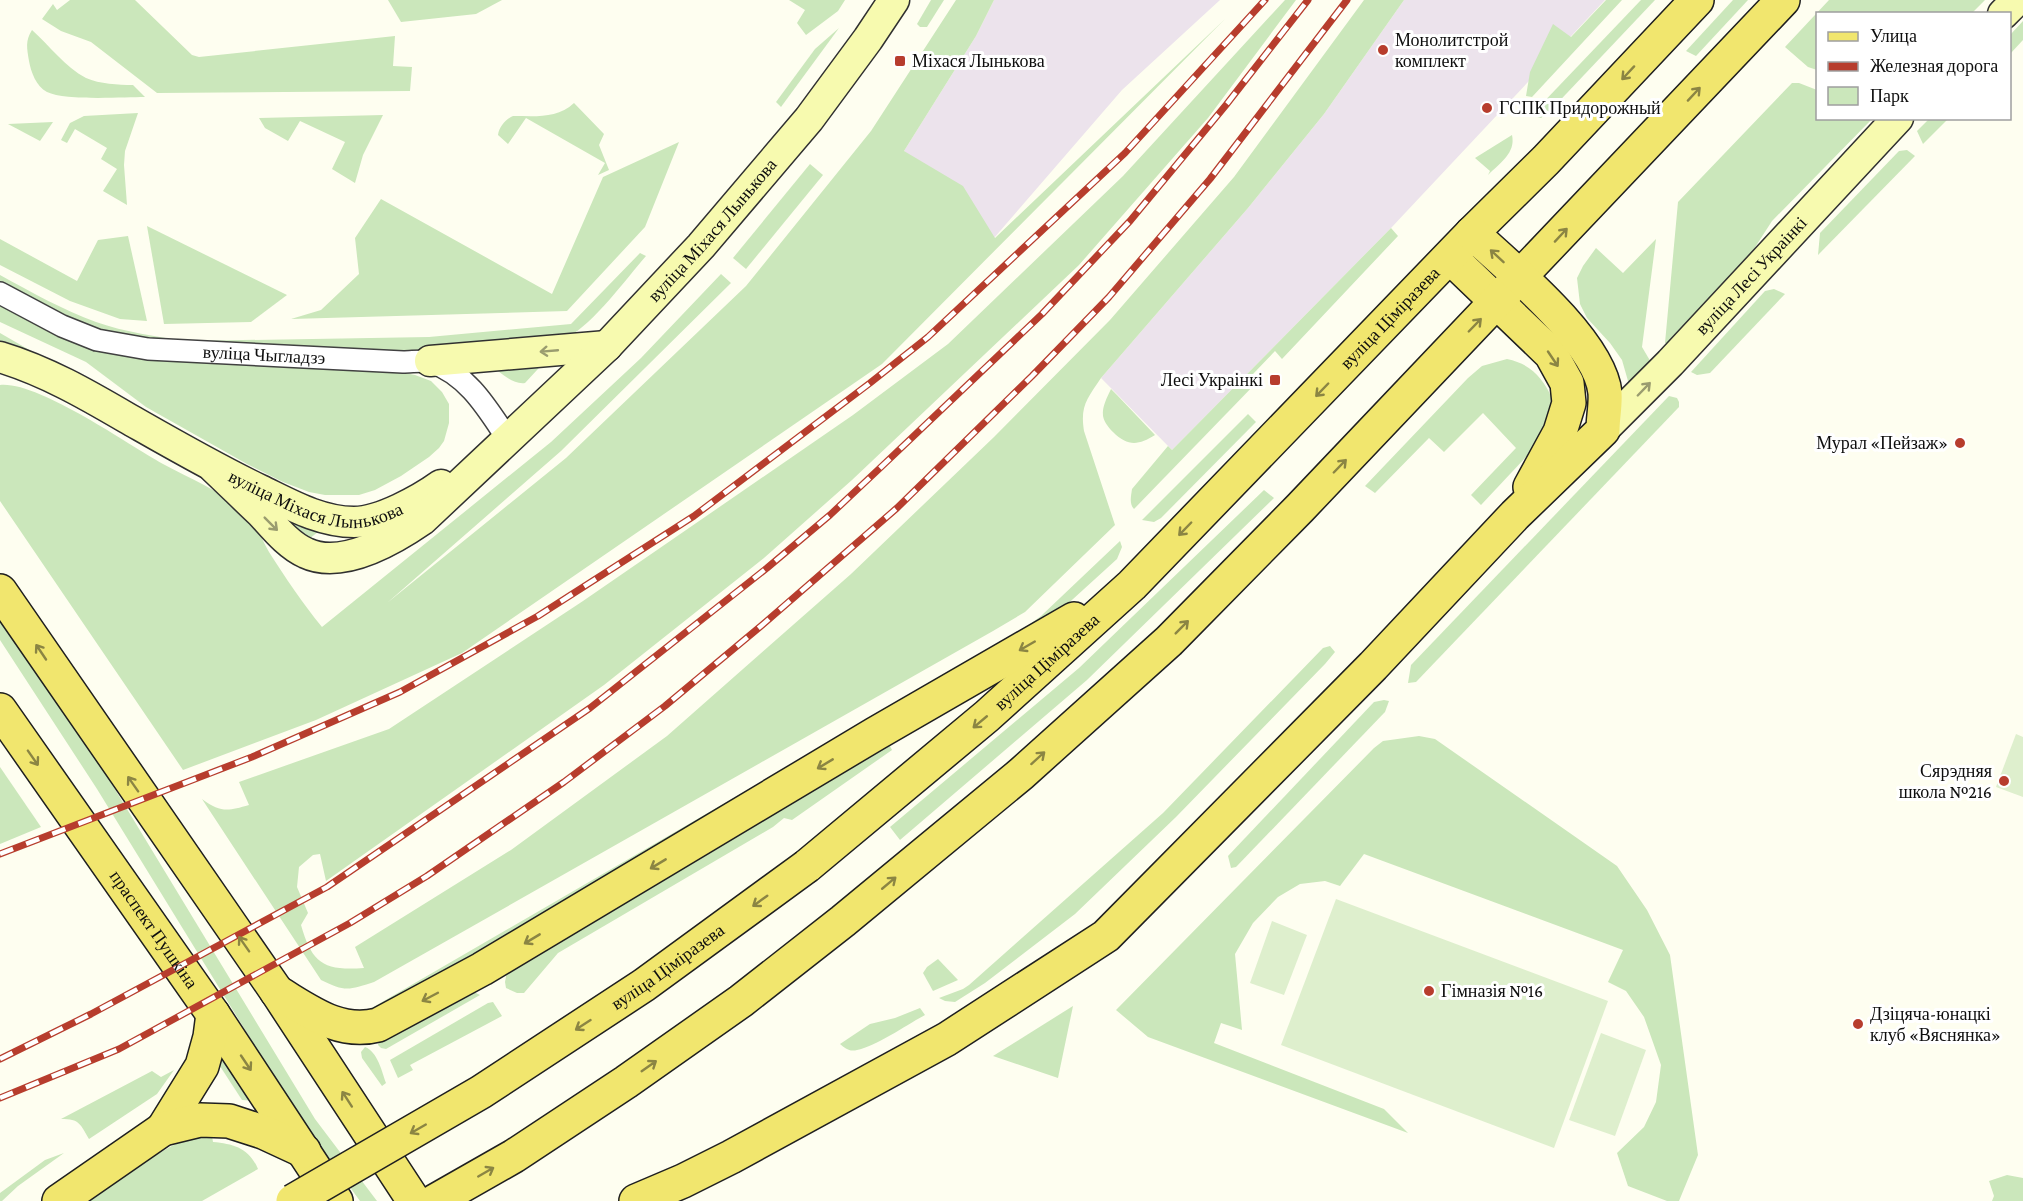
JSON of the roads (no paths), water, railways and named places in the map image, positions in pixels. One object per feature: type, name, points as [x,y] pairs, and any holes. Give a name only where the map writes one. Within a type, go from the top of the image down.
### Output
[{"type":"main road","name":"вуліца Ціміразева","points":[[293,1201],[491,1086],[644,985],[807,866],[987,716],[1132,585],[1472,233],[1546,160],[1697,0]]},
{"type":"main road","points":[[435,1201],[514,1156],[627,1082],[741,1001],[843,921],[1021,774],[1169,641],[1300,508],[1783,0]]},
{"type":"main road","points":[[636,1201],[683,1181],[947,1039],[1106,936],[1373,666],[1515,515],[1603,430],[1605,393],[1599,369],[1587,349],[1572,330],[1521,278],[1472,233]]},
{"type":"main road","points":[[1450,258],[1551,354],[1567,383],[1569,403],[1560,432],[1515,515]]},
{"type":"main road","points":[[277,992],[323,1020],[338,1026],[367,1028],[378,1025],[492,963],[875,734],[1132,585]]},
{"type":"main road","points":[[0,591],[277,992],[414,1201]]},
{"type":"main road","name":"праспект Пушкіна","points":[[0,710],[213,1014],[336,1201]]},
{"type":"main road","points":[[163,1129],[202,1066],[210,1037],[213,1014]]},
{"type":"main road","points":[[58,1201],[163,1129],[200,1120],[229,1121],[263,1132],[304,1151]]},
{"type":"main road","points":[[655,1201],[683,1181]]},
{"type":"street","name":"вуліца Міхася Лынькова","points":[[214,468],[291,543],[307,554],[326,557],[345,556],[369,550],[395,538],[422,520],[607,346],[701,246],[798,133],[894,0]]},
{"type":"street","points":[[2005,12],[2017,0]]},
{"type":"street","name":"вуліца Лесі Украінкі","points":[[1603,430],[1670,363],[1896,120]]},
{"type":"street","name":"вуліца Чыгладзэ","points":[[0,293],[62,326],[97,340],[148,349],[430,362],[457,376],[480,397],[507,438]]},
{"type":"street","points":[[430,362],[607,346]]},
{"type":"street","name":"вуліца Міхася Лынькова","points":[[0,357],[57,378],[214,468],[306,511],[334,521],[357,522],[386,514],[420,500],[507,438]]},
{"type":"street","points":[[0,378],[57,378]]},
{"type":"railway","points":[[0,854],[252,757],[400,692],[538,616],[694,516],[928,337],[1125,153],[1265,0]]},
{"type":"railway","points":[[0,1059],[91,1014],[327,887],[590,708],[767,568],[830,515],[1042,314],[1130,221],[1226,105],[1308,0]]},
{"type":"railway","points":[[0,1098],[119,1049],[350,923],[427,876],[564,782],[665,706],[897,508],[1109,297],[1210,179],[1347,0]]},
{"type":"place","name":"Монолитстрой комплект","points":[[1383,50]]},
{"type":"place","name":"Міхася Лынькова","points":[[900,61]]},
{"type":"place","name":"ГСПК Придорожный","points":[[1487,108]]},
{"type":"place","name":"Лесі Украінкі","points":[[1275,380]]},
{"type":"place","name":"Мурал «Пейзаж»","points":[[1960,443]]},
{"type":"place","name":"Сярэдняя школа №216","points":[[2004,781]]},
{"type":"place","name":"Гімназія №16","points":[[1429,991]]},
{"type":"place","name":"Дзіцяча-юнацкі клуб «Вяснянка»","points":[[1858,1024]]}]
